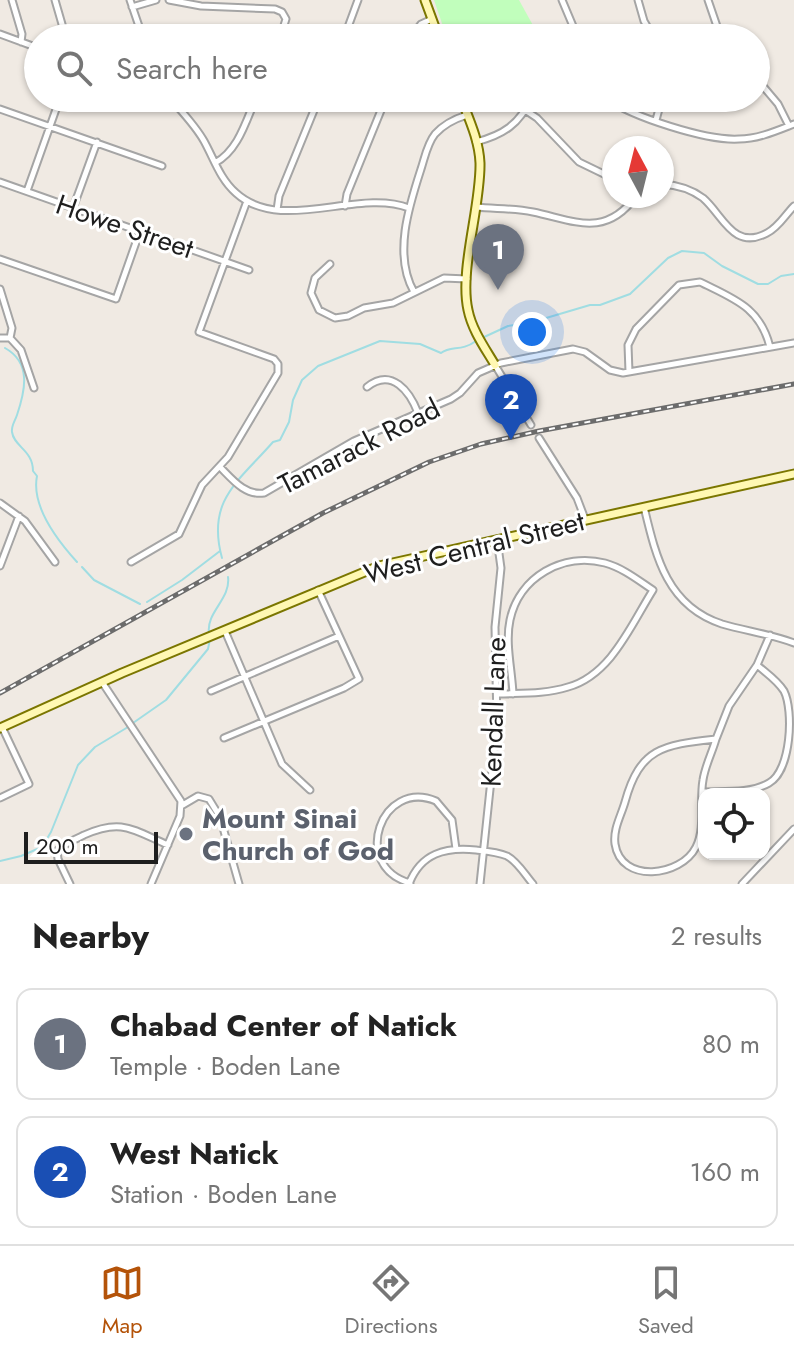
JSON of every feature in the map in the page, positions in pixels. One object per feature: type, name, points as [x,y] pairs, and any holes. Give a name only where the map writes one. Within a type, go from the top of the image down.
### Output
[{"type":"main road","points":[[425,0],[434,24]]},
{"type":"main road","points":[[466,112],[480,163],[467,279],[468,311],[495,365]]},
{"type":"main road","name":"West Central Street","points":[[1,727],[318,590],[396,561],[794,474]]},
{"type":"street","points":[[12,0],[22,34],[21,42]]},
{"type":"street","points":[[55,0],[62,24]]},
{"type":"street","points":[[138,24],[131,4],[156,0]]},
{"type":"street","points":[[169,0],[201,6],[279,10],[286,19],[284,24]]},
{"type":"street","points":[[349,24],[358,0]]},
{"type":"street","points":[[562,0],[572,24]]},
{"type":"street","points":[[638,0],[646,24]]},
{"type":"street","points":[[708,0],[716,24]]},
{"type":"street","points":[[421,24],[432,19]]},
{"type":"street","points":[[0,34],[24,43]]},
{"type":"street","points":[[630,112],[714,137],[737,140],[792,125],[770,95]]},
{"type":"street","points":[[0,109],[162,166]]},
{"type":"street","points":[[27,191],[55,112]]},
{"type":"street","points":[[182,112],[200,134],[227,184],[247,201],[277,210],[392,204],[409,208]]},
{"type":"street","points":[[215,163],[236,142],[250,112]]},
{"type":"street","points":[[277,210],[279,196],[313,112]]},
{"type":"street","points":[[345,206],[380,112]]},
{"type":"street","points":[[476,142],[507,130],[523,112]]},
{"type":"street","points":[[528,112],[574,158],[602,174]]},
{"type":"street","points":[[656,120],[658,112]]},
{"type":"street","points":[[414,292],[405,266],[409,208],[431,141],[447,123],[467,115]]},
{"type":"street","points":[[73,208],[97,142]]},
{"type":"street","name":"Howe Street","points":[[0,182],[249,270]]},
{"type":"street","points":[[674,186],[700,196],[730,229],[746,237],[769,232],[794,206]]},
{"type":"street","points":[[131,562],[179,534],[202,485],[220,467],[278,373],[278,364],[270,358],[199,332],[247,201]]},
{"type":"street","points":[[476,207],[524,211],[583,224],[614,216],[623,208]]},
{"type":"street","points":[[0,259],[116,299],[140,231]]},
{"type":"street","points":[[330,264],[318,273],[311,288],[313,302],[327,316],[344,317],[364,308],[393,303],[444,278],[467,279]]},
{"type":"street","points":[[629,372],[627,352],[632,334],[672,290],[691,281],[700,282],[752,311],[764,327],[770,347]]},
{"type":"street","points":[[0,289],[12,328],[10,338]]},
{"type":"street","points":[[0,338],[10,338],[21,350],[34,388]]},
{"type":"street","points":[[531,425],[495,365],[573,349],[585,352],[610,370],[629,372],[794,343]]},
{"type":"street","name":"Tamarack Road","points":[[220,467],[240,486],[254,494],[268,492],[347,445],[456,396],[474,376],[495,365]]},
{"type":"street","points":[[367,387],[381,380],[397,382],[409,393],[418,413]]},
{"type":"street","points":[[539,438],[575,496],[585,519]]},
{"type":"street","points":[[0,503],[19,516],[36,534],[55,562]]},
{"type":"street","points":[[644,507],[659,566],[679,598],[713,620],[794,643]]},
{"type":"street","points":[[0,566],[19,516]]},
{"type":"street","name":"Kendall Lane","points":[[480,884],[499,694],[495,627],[501,568],[497,539]]},
{"type":"street","points":[[499,694],[513,694],[562,689],[589,677],[611,657],[653,590],[622,570],[594,561],[568,562],[538,576],[521,594],[510,621],[513,694]]},
{"type":"street","points":[[224,738],[359,679],[318,590]]},
{"type":"street","points":[[224,630],[282,764],[310,790]]},
{"type":"street","points":[[703,788],[707,764],[735,694],[757,665],[770,635]]},
{"type":"street","points":[[211,691],[339,636]]},
{"type":"street","points":[[756,788],[775,779],[781,771],[790,732],[787,699],[779,684],[757,665]]},
{"type":"street","points":[[102,682],[177,792],[181,806],[180,816],[151,884]]},
{"type":"street","points":[[0,798],[29,784],[1,727]]},
{"type":"street","points":[[698,841],[692,854],[672,869],[646,872],[627,866],[617,850],[616,827],[633,777],[647,756],[673,744],[716,739]]},
{"type":"street","points":[[181,806],[198,796],[209,799],[220,817],[239,884]]},
{"type":"street","points":[[456,849],[452,820],[436,801],[414,798],[393,807],[379,827],[378,850],[390,873],[410,884],[418,866],[427,858],[442,850],[456,849],[483,851],[510,858],[533,884]]},
{"type":"street","points":[[70,884],[57,851],[62,845],[112,825],[168,845]]},
{"type":"street","points":[[743,884],[794,829]]},
{"type":"street","points":[[748,877],[755,884]]},
{"type":"green space","points":[[434,0],[519,0],[532,24],[442,24]]},
{"type":"waterway","points":[[482,338],[508,326],[600,305],[630,294],[668,258],[682,251],[704,253],[758,284],[768,284],[781,276],[794,274]]},
{"type":"waterway","points":[[222,558],[218,538],[222,506],[238,481],[273,442],[280,440],[302,380],[318,366],[380,341],[420,344],[441,353],[476,341]]},
{"type":"waterway","points":[[5,348],[19,361],[24,378],[22,397],[12,428],[13,437],[30,458],[37,476],[38,499],[47,522],[77,562]]},
{"type":"waterway","points":[[147,602],[220,551]]},
{"type":"waterway","points":[[82,567],[94,580],[140,604]]},
{"type":"waterway","points":[[209,633],[211,618],[226,592],[228,577]]},
{"type":"waterway","points":[[133,723],[166,700],[208,649],[210,639]]},
{"type":"waterway","points":[[0,861],[42,847],[78,765],[95,747],[128,727]]},
{"type":"railway","points":[[0,693],[323,513],[429,462],[481,444],[539,431],[794,384]]},
{"type":"place","name":"Chabad Center of Natick","points":[[498,290]]},
{"type":"place","name":"West Natick","points":[[511,440]]},
{"type":"place","name":"Mount Sinai Church of God","points":[[186,834]]}]
